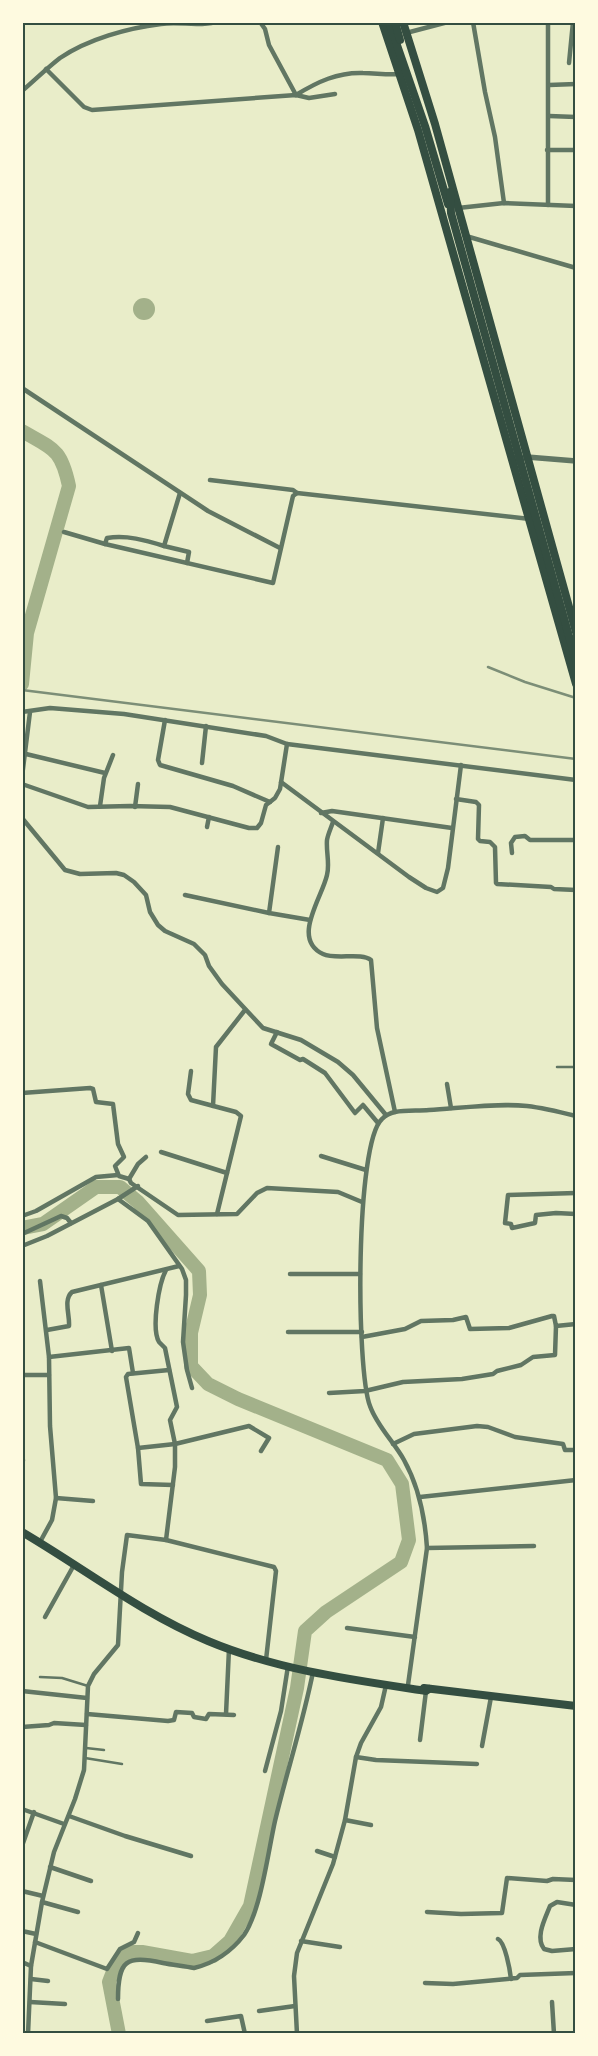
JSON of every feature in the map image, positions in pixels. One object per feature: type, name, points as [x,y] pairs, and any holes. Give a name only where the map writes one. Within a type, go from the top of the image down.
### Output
[{"type":"main road","points":[[382,22],[400,74],[422,128],[452,216],[576,661]]},
{"type":"main road","points":[[389,22],[417,100],[435,124]]},
{"type":"main road","points":[[395,22],[417,100],[434,186],[576,684]]},
{"type":"main road","points":[[403,22],[435,124],[576,632]]},
{"type":"main road","points":[[450,183],[452,216]]},
{"type":"main road","points":[[434,186],[452,216]]},
{"type":"main road","points":[[549,585],[562,582]]},
{"type":"main road","points":[[22,1532],[122,1596],[189,1632],[229,1649],[291,1668],[311,1672],[427,1690],[576,1708]]},
{"type":"main road","points":[[384,1684],[408,1685],[427,1690]]},
{"type":"street","points":[[22,91],[46,69],[70,52],[106,36],[163,23],[215,22]]},
{"type":"street","points":[[260,22],[265,29],[269,44],[296,95]]},
{"type":"street","points":[[406,33],[448,22]]},
{"type":"street","points":[[473,22],[495,137],[504,203]]},
{"type":"street","points":[[548,22],[550,116],[547,150],[548,205]]},
{"type":"street","points":[[568,63],[573,22]]},
{"type":"street","points":[[46,69],[84,107],[92,110],[296,95],[309,98],[335,94]]},
{"type":"street","points":[[296,95],[322,79],[331,77],[361,72],[400,74]]},
{"type":"street","points":[[549,85],[576,84]]},
{"type":"street","points":[[550,116],[576,117]]},
{"type":"street","points":[[547,150],[576,150]]},
{"type":"street","points":[[458,208],[504,203],[576,206]]},
{"type":"street","points":[[466,236],[576,268]]},
{"type":"street","points":[[22,388],[208,511],[280,548]]},
{"type":"street","points":[[513,461],[527,457],[576,461]]},
{"type":"street","points":[[210,480],[293,490],[297,493],[530,519]]},
{"type":"street","points":[[164,546],[180,493]]},
{"type":"street","points":[[64,532],[105,544],[273,583],[293,496],[297,493]]},
{"type":"street","points":[[105,544],[107,538],[135,538],[189,552],[187,563]]},
{"type":"street","points":[[22,777],[26,754],[26,712],[50,708],[124,714],[266,736],[287,744],[576,780]]},
{"type":"street","points":[[165,720],[158,762],[160,765],[233,786],[270,802]]},
{"type":"street","points":[[202,763],[206,726]]},
{"type":"street","points":[[22,784],[88,807],[170,807],[249,828],[257,828],[261,823],[266,806],[275,798],[281,782],[287,744]]},
{"type":"street","points":[[26,754],[105,773]]},
{"type":"street","points":[[100,806],[105,773],[112,755]]},
{"type":"street","points":[[281,782],[409,877],[439,892],[444,886],[448,868],[461,765]]},
{"type":"street","points":[[135,807],[138,784]]},
{"type":"street","points":[[456,800],[476,802],[479,805],[478,840],[490,842],[495,847],[496,883],[576,890]]},
{"type":"street","points":[[321,813],[332,811],[452,828]]},
{"type":"street","points":[[207,828],[209,817]]},
{"type":"street","points":[[22,818],[65,870],[80,874],[116,873],[124,875],[134,882],[146,895],[150,912],[158,925],[165,931],[194,944],[206,957],[209,966],[222,984],[263,1028],[301,1040],[338,1062],[353,1074],[386,1116]]},
{"type":"street","points":[[378,853],[383,818]]},
{"type":"street","points":[[333,822],[327,840],[328,873],[324,888],[310,920],[309,940],[323,954],[366,957],[372,962],[377,1028],[395,1112]]},
{"type":"street","points":[[512,853],[511,843],[515,837],[525,836],[529,840],[576,840]]},
{"type":"street","points":[[269,913],[278,847]]},
{"type":"street","points":[[185,895],[310,920]]},
{"type":"street","points":[[214,1106],[216,1048],[245,1010]]},
{"type":"street","points":[[277,1032],[271,1044],[300,1060],[303,1059],[325,1073],[355,1113],[363,1105],[378,1123]]},
{"type":"street","points":[[191,1071],[189,1098],[200,1104],[238,1113],[241,1116],[216,1214]]},
{"type":"street","points":[[446,1084],[451,1108]]},
{"type":"street","points":[[22,1093],[90,1088],[93,1090],[96,1102],[114,1105],[118,1144],[124,1157],[115,1164],[118,1175]]},
{"type":"street","points":[[408,1685],[427,1548],[426,1530],[420,1497],[404,1460],[392,1446],[374,1415],[365,1391],[360,1274],[362,1202],[374,1131],[378,1123],[386,1116],[395,1112],[527,1106],[576,1116]]},
{"type":"street","points":[[161,1152],[227,1173]]},
{"type":"street","points":[[321,1156],[366,1170]]},
{"type":"street","points":[[129,1179],[138,1164],[146,1157]]},
{"type":"street","points":[[22,1216],[36,1211],[96,1177],[118,1175],[129,1179],[131,1183],[178,1216],[237,1214],[257,1193],[270,1188],[338,1192],[362,1202]]},
{"type":"street","points":[[22,1246],[71,1224],[137,1187]]},
{"type":"street","points":[[576,1193],[508,1195],[505,1223],[511,1224],[512,1228],[535,1223],[536,1215],[576,1214]]},
{"type":"street","points":[[118,1199],[148,1221],[180,1266],[186,1280],[184,1342],[187,1370],[192,1388]]},
{"type":"street","points":[[22,1234],[61,1216],[67,1218],[71,1224]]},
{"type":"street","points":[[46,1330],[68,1326],[67,1300],[72,1292],[180,1266]]},
{"type":"street","points":[[166,1270],[162,1278],[157,1325],[159,1341],[165,1348],[177,1407],[170,1420],[176,1467],[166,1540]]},
{"type":"street","points":[[290,1274],[360,1274]]},
{"type":"street","points":[[40,1281],[49,1357],[50,1426],[56,1498],[52,1520],[40,1542]]},
{"type":"street","points":[[101,1285],[112,1351]]},
{"type":"street","points":[[288,1332],[362,1335],[405,1329],[421,1321],[453,1320],[466,1317],[470,1329],[507,1328],[554,1316],[556,1355],[533,1357],[526,1363],[497,1371],[493,1374],[472,1378],[404,1382],[365,1391],[329,1394]]},
{"type":"street","points":[[556,1326],[576,1324]]},
{"type":"street","points":[[49,1357],[129,1349],[133,1373]]},
{"type":"street","points":[[169,1370],[133,1373],[128,1374],[126,1377],[142,1485],[173,1485]]},
{"type":"street","points":[[22,1375],[49,1375]]},
{"type":"street","points":[[138,1448],[174,1444],[249,1426],[269,1438],[261,1451]]},
{"type":"street","points":[[392,1446],[414,1434],[482,1426],[515,1437],[563,1444],[565,1450],[576,1450]]},
{"type":"street","points":[[22,1466],[23,1460]]},
{"type":"street","points":[[420,1497],[576,1480]]},
{"type":"street","points":[[56,1498],[93,1501]]},
{"type":"street","points":[[28,2034],[31,1966],[43,1896],[50,1866],[80,1784],[85,1758],[88,1686],[94,1674],[118,1645],[126,1536],[166,1540],[274,1567],[276,1571],[266,1660]]},
{"type":"street","points":[[427,1548],[534,1546]]},
{"type":"street","points":[[45,1617],[74,1564]]},
{"type":"street","points":[[347,1628],[416,1637]]},
{"type":"street","points":[[226,1714],[229,1649]]},
{"type":"street","points":[[265,1771],[291,1668]]},
{"type":"street","points":[[118,1998],[118,1982],[121,1971],[125,1964],[131,1960],[146,1959],[194,1968],[226,1955],[244,1934],[256,1907],[276,1819],[290,1770],[311,1672]]},
{"type":"street","points":[[297,2034],[295,1966],[302,1941],[335,1857],[346,1820],[356,1757],[361,1743],[380,1707],[384,1684]]},
{"type":"street","points":[[420,1740],[427,1690]]},
{"type":"street","points":[[22,1691],[86,1698]]},
{"type":"street","points":[[482,1746],[491,1697]]},
{"type":"street","points":[[87,1714],[168,1721],[174,1720],[176,1712],[192,1713],[194,1717],[206,1719],[209,1714],[234,1715]]},
{"type":"street","points":[[22,1727],[54,1723],[86,1725]]},
{"type":"street","points":[[356,1757],[376,1760],[477,1764]]},
{"type":"street","points":[[22,1810],[34,1812],[64,1824]]},
{"type":"street","points":[[22,1846],[34,1812]]},
{"type":"street","points":[[69,1816],[125,1836],[191,1856]]},
{"type":"street","points":[[346,1820],[371,1825]]},
{"type":"street","points":[[317,1851],[335,1857]]},
{"type":"street","points":[[50,1866],[91,1881]]},
{"type":"street","points":[[427,1912],[461,1914],[502,1913],[507,1878],[547,1881],[553,1879],[576,1880]]},
{"type":"street","points":[[22,1891],[43,1896]]},
{"type":"street","points":[[42,1902],[78,1912]]},
{"type":"street","points":[[576,1905],[557,1902],[550,1906],[543,1925],[540,1941],[544,1949],[552,1951],[576,1949]]},
{"type":"street","points":[[22,1931],[36,1934]]},
{"type":"street","points":[[35,1944],[107,1970],[120,1949],[134,1942],[138,1932]]},
{"type":"street","points":[[498,1939],[503,1943],[505,1957],[509,1965],[510,1979]]},
{"type":"street","points":[[302,1941],[340,1947]]},
{"type":"street","points":[[22,1962],[31,1966]]},
{"type":"street","points":[[425,1983],[453,1984],[510,1979],[517,1978],[520,1975],[576,1973]]},
{"type":"street","points":[[22,1975],[22,2009]]},
{"type":"street","points":[[31,1979],[48,1981]]},
{"type":"street","points":[[30,2002],[65,2004]]},
{"type":"street","points":[[552,2002],[554,2034]]},
{"type":"street","points":[[259,2011],[295,2006]]},
{"type":"street","points":[[206,2021],[241,2016],[245,2034]]},
{"type":"lane","points":[[558,1067],[576,1067]]},
{"type":"lane","points":[[40,1677],[62,1678],[88,1686]]},
{"type":"lane","points":[[86,1748],[104,1750]]},
{"type":"lane","points":[[85,1758],[122,1764]]},
{"type":"shaded area","points":[[144,298],[152,301],[155,309],[152,317],[144,320],[136,317],[133,309],[136,301]]},
{"type":"waterway","points":[[22,431],[54,451],[63,464],[69,486],[27,633],[22,684]]},
{"type":"waterway","points":[[22,1228],[43,1224],[96,1187],[120,1187],[138,1202],[199,1271],[200,1295],[191,1333],[191,1366],[208,1384],[238,1399],[387,1460],[402,1484],[409,1540],[401,1562],[326,1612],[305,1631],[297,1688],[250,1906],[230,1941],[213,1956],[192,1961],[142,1952],[130,1952],[123,1957],[114,1969],[109,1982],[119,2034]]},
{"type":"railway","points":[[488,667],[525,682],[576,698]]},
{"type":"railway","points":[[22,690],[576,759]]}]
